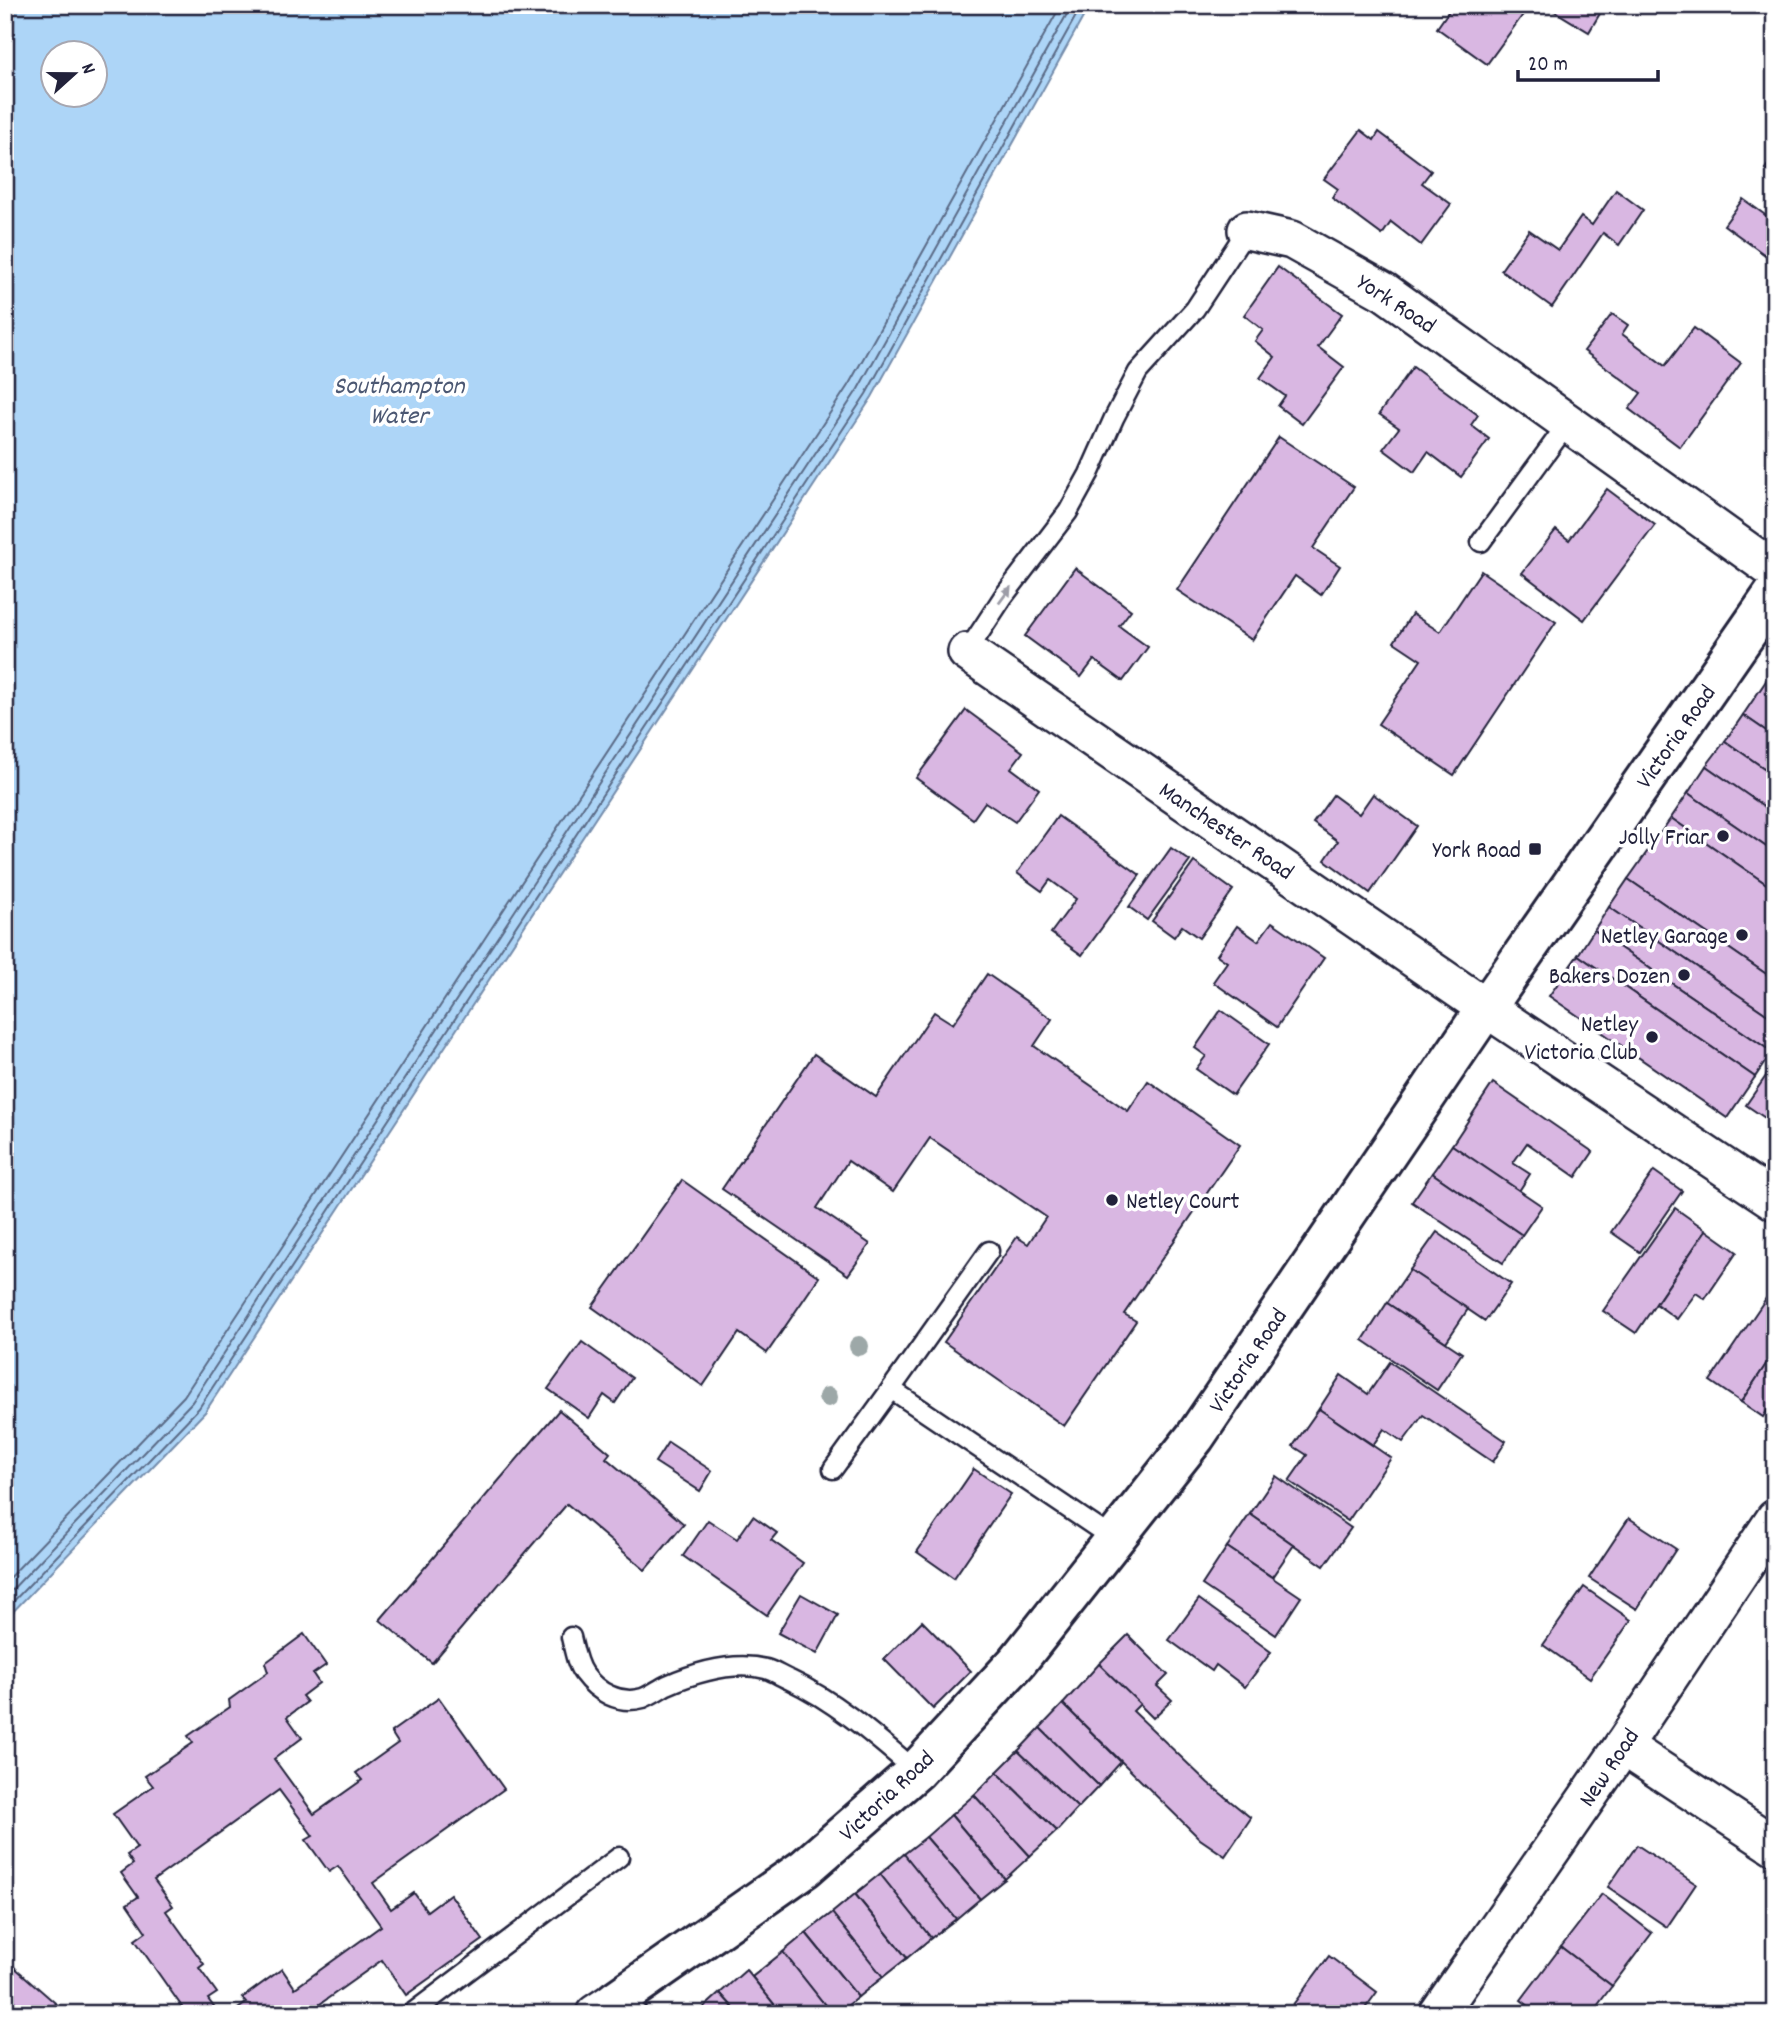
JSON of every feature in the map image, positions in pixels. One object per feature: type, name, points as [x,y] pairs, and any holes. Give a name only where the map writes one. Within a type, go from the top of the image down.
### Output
[{"type":"street","name":"York Road","points":[[1247,230],[1292,240],[1385,292],[1775,570]]},
{"type":"street","name":"Victoria Road","points":[[612,2009],[805,1868],[916,1771],[1017,1662],[1195,1437],[1486,1008],[1775,592]]},
{"type":"street","name":"Manchester Road","points":[[967,652],[1486,1008],[1775,1201]]},
{"type":"street","name":"New Road","points":[[1438,2014],[1623,1746],[1775,1519]]},
{"type":"street","points":[[1623,1746],[1775,1846]]},
{"type":"lane","points":[[967,652],[1003,597],[1068,512],[1138,372],[1195,309],[1247,230]]},
{"type":"lane","points":[[1481,542],[1568,423]]},
{"type":"lane","points":[[833,1469],[989,1251]]},
{"type":"lane","points":[[891,1389],[1115,1540]]},
{"type":"lane","points":[[570,1637],[582,1672],[609,1696],[623,1700],[643,1698],[669,1684],[736,1665],[767,1670],[809,1689],[830,1703],[916,1771]]},
{"type":"lane","points":[[411,2014],[619,1857]]},
{"type":"water","name":"Southampton Water","points":[[5,5],[1090,5],[872,397],[205,1412],[5,1620]]},
{"type":"building","points":[[1453,5],[1530,5],[1487,64],[1437,28]]},
{"type":"building","points":[[1605,5],[1589,32],[1548,7]]},
{"type":"building","points":[[1361,130],[1374,140],[1379,132],[1431,171],[1422,183],[1451,204],[1421,245],[1391,222],[1382,235],[1332,198],[1338,189],[1324,179]]},
{"type":"building","points":[[1775,155],[1775,176],[1765,169]]},
{"type":"building","points":[[1616,190],[1643,210],[1619,245],[1603,233],[1552,307],[1501,270],[1529,230],[1558,250],[1581,217],[1592,225]]},
{"type":"building","points":[[1743,199],[1775,222],[1775,255],[1772,260],[1724,225]]},
{"type":"building","points":[[1278,267],[1342,314],[1318,347],[1344,367],[1302,424],[1278,406],[1285,396],[1260,378],[1275,357],[1255,341],[1263,330],[1244,315]]},
{"type":"building","points":[[1612,314],[1628,325],[1622,334],[1665,366],[1694,328],[1741,363],[1680,447],[1629,409],[1641,393],[1584,351]]},
{"type":"building","points":[[1413,367],[1478,415],[1471,425],[1489,439],[1461,477],[1428,452],[1414,472],[1383,449],[1399,428],[1379,414]]},
{"type":"building","points":[[1279,437],[1354,487],[1313,548],[1340,566],[1321,595],[1295,576],[1252,640],[1177,590]]},
{"type":"building","points":[[1607,489],[1655,525],[1584,620],[1522,573],[1556,530],[1569,540]]},
{"type":"building","points":[[1075,568],[1131,610],[1119,626],[1148,647],[1123,681],[1094,660],[1081,677],[1025,636]]},
{"type":"building","points":[[1481,571],[1556,622],[1454,775],[1378,724],[1421,660],[1394,642],[1412,614],[1440,632]]},
{"type":"building","points":[[1768,678],[1775,683],[1775,737],[1743,715]]},
{"type":"building","points":[[966,710],[1023,752],[1011,768],[1039,789],[1015,822],[985,802],[973,819],[916,778]]},
{"type":"building","points":[[1743,715],[1775,737],[1775,776],[1725,741]]},
{"type":"building","points":[[1725,741],[1771,773],[1765,781],[1775,788],[1775,805],[1770,811],[1706,766]]},
{"type":"building","points":[[1706,766],[1775,814],[1775,853],[1688,793]]},
{"type":"building","name":"Jolly Friar","points":[[1688,793],[1775,853],[1775,890],[1671,818]]},
{"type":"building","points":[[1373,794],[1417,826],[1370,893],[1325,860],[1338,841],[1313,823],[1333,795],[1359,814]]},
{"type":"building","points":[[1058,816],[1140,875],[1082,955],[1051,933],[1076,899],[1050,880],[1042,891],[1017,873]]},
{"type":"building","name":"Netley Garage","points":[[1671,818],[1775,890],[1775,980],[1628,879]]},
{"type":"building","points":[[1171,848],[1190,861],[1147,920],[1129,907]]},
{"type":"building","points":[[1194,862],[1233,890],[1199,938],[1182,926],[1174,937],[1152,921]]},
{"type":"building","points":[[1628,879],[1775,980],[1775,1020],[1609,907]]},
{"type":"building","name":"Bakers Dozen","points":[[1609,907],[1775,1020],[1775,1048],[1772,1052],[1594,930]]},
{"type":"building","points":[[1272,922],[1324,958],[1277,1027],[1213,982],[1227,962],[1217,955],[1237,926],[1258,941]]},
{"type":"building","points":[[1594,930],[1772,1052],[1755,1077],[1578,955]]},
{"type":"building","name":"Netley Victoria Club","points":[[1578,955],[1755,1077],[1727,1118],[1549,996]]},
{"type":"building","name":"Netley Court","points":[[987,974],[1052,1019],[1034,1046],[1128,1111],[1148,1081],[1240,1145],[1124,1314],[1136,1321],[1064,1426],[944,1342],[1017,1237],[1028,1244],[1046,1217],[930,1138],[893,1192],[848,1161],[817,1208],[870,1244],[848,1275],[722,1189],[814,1054],[876,1097],[934,1012],[953,1024]]},
{"type":"building","points":[[1221,1010],[1269,1044],[1233,1095],[1196,1069],[1206,1056],[1195,1048]]},
{"type":"building","points":[[1775,1063],[1775,1122],[1774,1124],[1746,1105]]},
{"type":"building","points":[[1493,1083],[1593,1152],[1576,1177],[1527,1143],[1513,1163],[1530,1174],[1519,1191],[1452,1145]]},
{"type":"building","points":[[1452,1145],[1542,1206],[1522,1235],[1432,1173]]},
{"type":"building","points":[[1654,1171],[1682,1191],[1640,1252],[1611,1232]]},
{"type":"building","points":[[1432,1173],[1522,1235],[1503,1263],[1412,1202]]},
{"type":"building","points":[[682,1180],[819,1277],[767,1353],[739,1333],[703,1386],[592,1307]]},
{"type":"building","points":[[1675,1208],[1706,1230],[1636,1333],[1603,1311]]},
{"type":"building","points":[[1706,1230],[1737,1252],[1705,1299],[1696,1293],[1677,1319],[1656,1304]]},
{"type":"building","points":[[1437,1232],[1511,1284],[1485,1321],[1410,1270]]},
{"type":"building","points":[[1410,1270],[1468,1309],[1446,1342],[1387,1303]]},
{"type":"building","points":[[1775,1285],[1775,1351],[1741,1402],[1710,1381]]},
{"type":"building","points":[[1387,1303],[1462,1353],[1437,1390],[1363,1340]]},
{"type":"building","points":[[582,1342],[632,1378],[615,1403],[604,1395],[589,1418],[548,1389]]},
{"type":"building","points":[[1775,1351],[1775,1399],[1763,1417],[1741,1402]]},
{"type":"building","points":[[1390,1362],[1506,1441],[1493,1462],[1423,1415],[1403,1442],[1384,1429],[1373,1445],[1319,1409],[1341,1375],[1368,1394]]},
{"type":"building","points":[[1319,1409],[1391,1458],[1348,1521],[1289,1481],[1307,1455],[1293,1446]]},
{"type":"building","points":[[559,1410],[610,1453],[606,1458],[684,1524],[645,1570],[567,1504],[432,1663],[380,1620]]},
{"type":"building","points":[[668,1442],[712,1471],[700,1491],[655,1462]]},
{"type":"building","points":[[974,1469],[1011,1494],[954,1578],[917,1552]]},
{"type":"building","points":[[1276,1476],[1351,1528],[1324,1566],[1250,1514]]},
{"type":"building","points":[[1250,1514],[1294,1545],[1272,1577],[1227,1547]]},
{"type":"building","points":[[753,1516],[777,1533],[771,1540],[803,1563],[767,1615],[683,1556],[708,1520],[737,1539]]},
{"type":"building","points":[[1629,1518],[1676,1549],[1637,1609],[1589,1578]]},
{"type":"building","points":[[1227,1547],[1301,1597],[1276,1635],[1202,1585]]},
{"type":"building","points":[[1584,1587],[1631,1620],[1590,1678],[1543,1645]]},
{"type":"building","points":[[801,1594],[838,1615],[817,1654],[778,1633]]},
{"type":"building","points":[[1199,1599],[1271,1652],[1245,1687],[1216,1665],[1212,1671],[1169,1640]]},
{"type":"building","points":[[922,1621],[971,1671],[933,1709],[884,1659]]},
{"type":"building","points":[[304,1634],[326,1665],[313,1674],[319,1683],[302,1696],[307,1702],[287,1717],[302,1738],[274,1759],[314,1814],[362,1780],[356,1773],[398,1743],[391,1732],[439,1698],[504,1789],[373,1883],[391,1909],[414,1893],[427,1911],[450,1894],[483,1940],[406,1995],[382,1960],[313,2009],[316,2014],[231,2014],[246,2003],[242,1998],[282,1969],[295,1988],[381,1926],[338,1866],[329,1872],[306,1840],[313,1836],[279,1790],[154,1880],[173,1906],[166,1911],[204,1964],[199,1968],[217,1993],[208,1999],[219,2014],[187,2014],[135,1940],[146,1932],[127,1904],[138,1897],[121,1873],[133,1864],[127,1855],[137,1848],[113,1814],[153,1786],[145,1776],[193,1743],[188,1736],[230,1707],[229,1700],[268,1672],[265,1663]]},
{"type":"building","points":[[1128,1635],[1168,1675],[1157,1686],[1172,1700],[1153,1718],[1099,1664]]},
{"type":"building","points":[[1099,1664],[1140,1704],[1133,1711],[1208,1783],[1251,1818],[1225,1856],[1200,1839],[1063,1704]]},
{"type":"building","points":[[1063,1704],[1121,1762],[1099,1786],[1040,1728]]},
{"type":"building","points":[[1040,1728],[1099,1786],[1078,1808],[1018,1751]]},
{"type":"building","points":[[1018,1751],[1078,1808],[1057,1831],[997,1772]]},
{"type":"building","points":[[997,1772],[1057,1831],[1030,1856],[974,1795]]},
{"type":"building","points":[[974,1795],[1030,1856],[1005,1879],[951,1815]]},
{"type":"building","points":[[951,1815],[1005,1879],[980,1899],[926,1837]]},
{"type":"building","points":[[926,1837],[980,1899],[956,1919],[904,1854]]},
{"type":"building","points":[[1637,1845],[1696,1884],[1667,1927],[1608,1887]]},
{"type":"building","points":[[904,1854],[956,1919],[931,1938],[880,1874]]},
{"type":"building","points":[[880,1874],[931,1938],[907,1958],[855,1894]]},
{"type":"building","points":[[855,1894],[907,1958],[883,1977],[832,1913]]},
{"type":"building","points":[[1602,1894],[1652,1933],[1612,1986],[1561,1947]]},
{"type":"building","points":[[832,1913],[883,1977],[858,1997],[806,1933]]},
{"type":"building","points":[[806,1933],[858,1997],[837,2014],[832,2014],[783,1952]]},
{"type":"building","points":[[1561,1947],[1612,1986],[1591,2014],[1539,2014],[1521,2000]]},
{"type":"building","points":[[783,1952],[832,2014],[782,2014],[752,1977]]},
{"type":"building","points":[[1329,1956],[1377,1992],[1361,2014],[1294,2014],[1289,2010]]},
{"type":"building","points":[[5,1959],[61,2008],[56,2014],[5,2014]]},
{"type":"building","points":[[746,1970],[782,2014],[739,2014],[720,1993]]},
{"type":"building","points":[[720,1993],[739,2014],[699,2014],[699,2012]]},
{"type":"place","name":"Jolly Friar","points":[[1723,836]]},
{"type":"place","name":"York Road","points":[[1535,849]]},
{"type":"place","name":"Netley Garage","points":[[1742,935]]},
{"type":"place","name":"Bakers Dozen","points":[[1684,975]]},
{"type":"place","name":"Netley Victoria Club","points":[[1652,1037]]},
{"type":"place","name":"Netley Court","points":[[1112,1200]]}]
